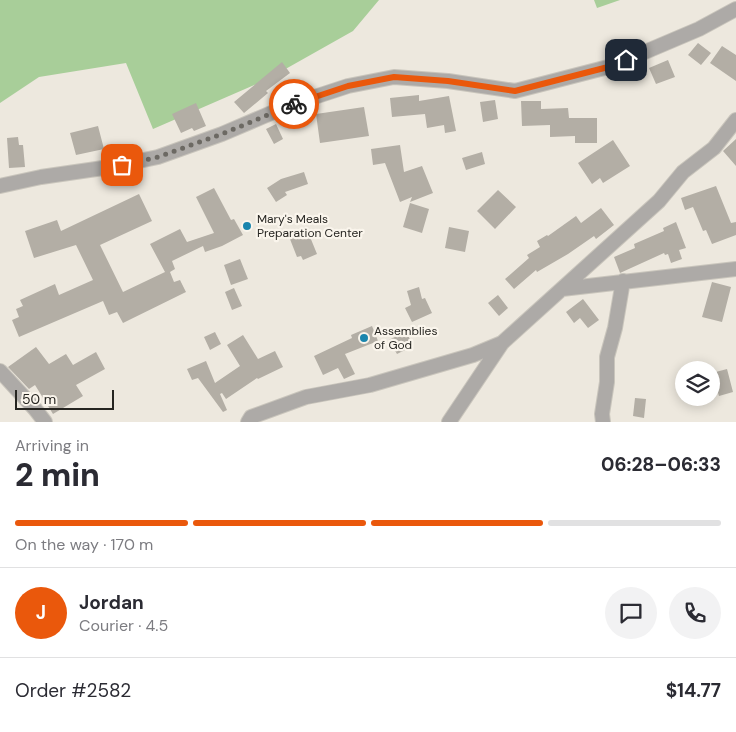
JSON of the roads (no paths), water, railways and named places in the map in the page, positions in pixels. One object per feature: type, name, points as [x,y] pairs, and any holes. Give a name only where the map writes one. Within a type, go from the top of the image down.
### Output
[{"type":"street","points":[[0,186],[158,157],[222,134],[290,105],[348,86],[394,77],[448,81],[515,91],[612,66],[699,29],[736,9]]},
{"type":"street","points":[[449,422],[502,343],[659,201],[684,172],[714,148],[736,120]]},
{"type":"street","points":[[562,289],[736,269]]},
{"type":"street","points":[[603,422],[602,414],[607,382],[608,357],[623,281]]},
{"type":"street","points":[[248,422],[251,417],[306,396],[370,385],[472,355],[502,343]]},
{"type":"street","points":[[0,371],[45,422]]},
{"type":"place","name":"Mary's Meals Preparation Center","points":[[247,226]]},
{"type":"place","name":"Assemblies of God","points":[[364,338]]}]
